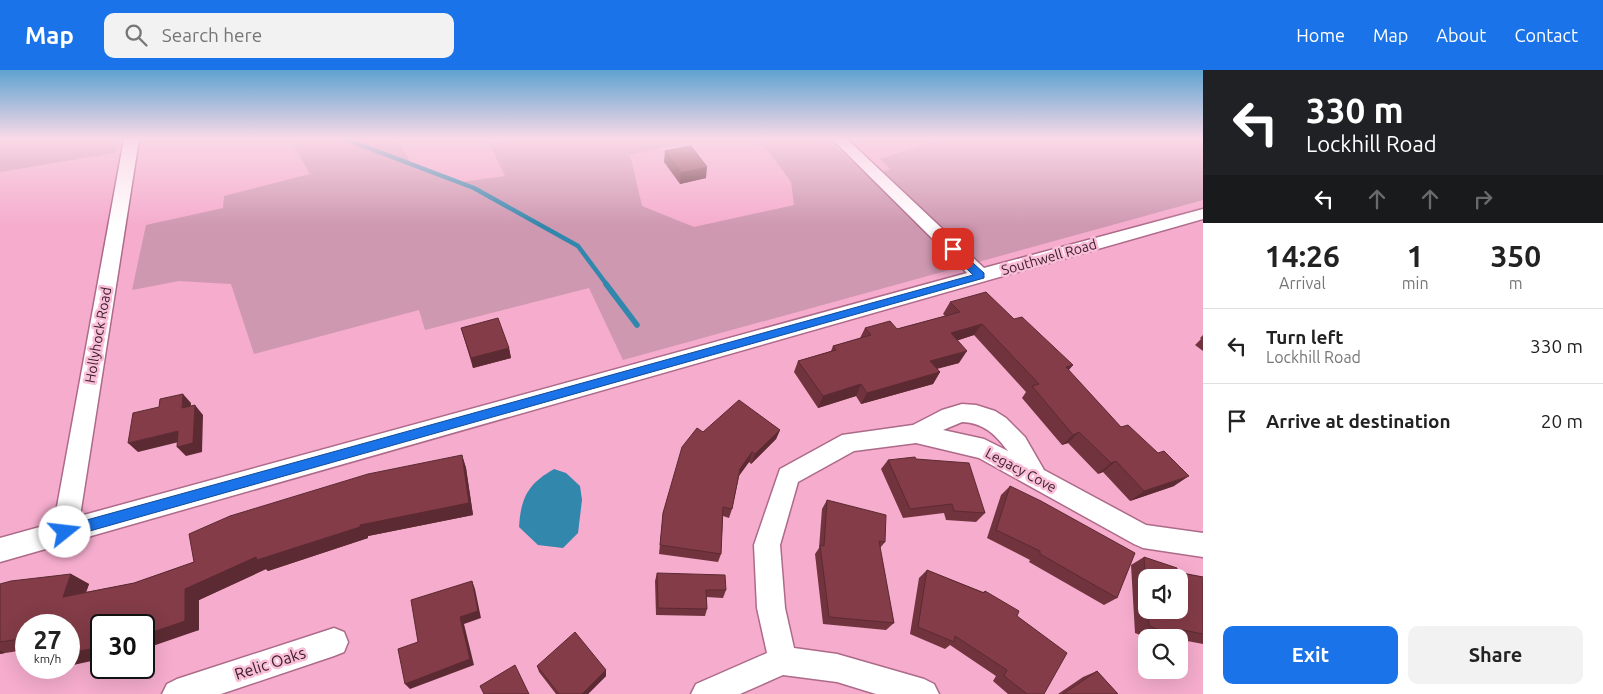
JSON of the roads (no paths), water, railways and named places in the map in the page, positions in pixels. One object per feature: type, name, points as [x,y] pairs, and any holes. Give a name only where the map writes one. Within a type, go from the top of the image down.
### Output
[{"type":"street","name":"Hollyhock Road","points":[[65,532],[126,168]]},
{"type":"street","points":[[869,168],[981,276]]},
{"type":"street","name":"Southwell Road","points":[[0,550],[1203,214]]},
{"type":"street","points":[[916,434],[961,413],[990,419],[1007,432],[1023,451],[1036,478]]},
{"type":"street","name":"Legacy Cove","points":[[783,661],[771,608],[767,544],[788,476],[850,442],[916,434],[984,449],[1143,536],[1203,545]]},
{"type":"street","name":"Relic Oaks","points":[[177,694],[334,642]]},
{"type":"street","points":[[706,694],[783,661],[837,668],[924,694]]},
{"type":"water","points":[[554,469],[566,473],[580,486],[582,500],[578,533],[563,548],[538,545],[519,527],[524,499],[528,492],[538,480]]},
{"type":"waterway","points":[[422,168],[474,188],[578,246],[607,285]]},
{"type":"waterway","points":[[606,284],[637,325]]}]
